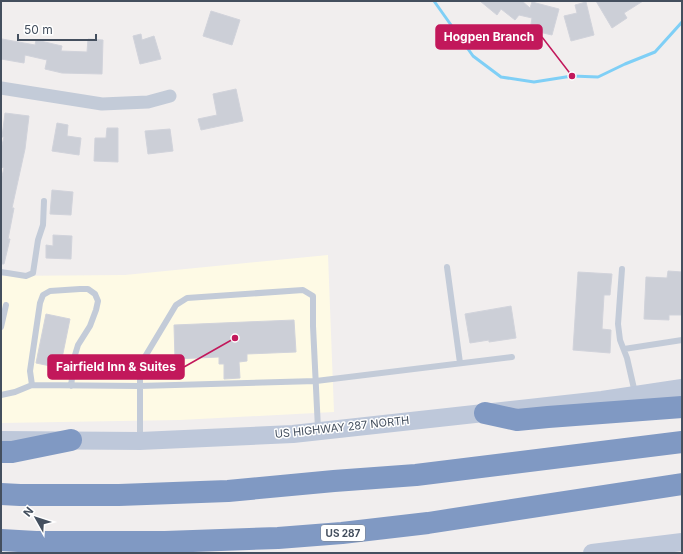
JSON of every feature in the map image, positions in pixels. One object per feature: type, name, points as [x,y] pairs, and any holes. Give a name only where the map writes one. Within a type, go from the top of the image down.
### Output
[{"type":"highway","points":[[485,413],[517,420],[682,407]]},
{"type":"highway","points":[[1,452],[12,452],[71,440]]},
{"type":"highway","points":[[1,494],[119,495],[228,491],[416,475],[682,442]]},
{"type":"highway","name":"US 287","points":[[1,540],[36,542],[165,542],[278,538],[342,533],[428,523],[682,484]]},
{"type":"main road","name":"US HIGHWAY 287 NORTH","points":[[1,440],[140,441],[293,434],[602,400],[682,388]]},
{"type":"main road","points":[[592,553],[620,551],[682,542]]},
{"type":"street","points":[[1,88],[102,104],[148,102],[170,96]]},
{"type":"lane","points":[[1,272],[26,276],[33,273],[38,240],[43,225],[44,201]]},
{"type":"lane","points":[[447,267],[460,363]]},
{"type":"lane","points":[[622,269],[618,324],[620,340],[627,358],[636,395]]},
{"type":"lane","points":[[32,385],[30,371],[40,303],[43,295],[50,291],[88,289],[95,294],[98,301],[90,326],[78,345],[75,355],[71,386]]},
{"type":"lane","points":[[140,441],[140,365],[176,305],[187,298],[303,290],[313,296],[318,431]]},
{"type":"lane","points":[[1,327],[6,305]]},
{"type":"lane","points":[[624,349],[682,340]]},
{"type":"lane","points":[[1,395],[15,392],[32,385],[140,386],[316,381],[512,357]]},
{"type":"shaded area","points":[[328,255],[334,412],[180,420],[1,423],[1,276],[125,275]]},
{"type":"building","points":[[480,1],[522,1],[530,8],[532,2],[559,9],[552,35],[530,30],[532,18],[519,15],[515,20],[501,9],[497,15]]},
{"type":"building","points":[[596,1],[643,1],[624,13],[627,18],[612,28]]},
{"type":"building","points":[[586,2],[594,35],[571,41],[564,16],[577,13],[575,5]]},
{"type":"building","points":[[211,11],[240,20],[232,45],[203,36]]},
{"type":"building","points":[[141,34],[142,40],[154,36],[161,59],[140,64],[133,36]]},
{"type":"building","points":[[2,39],[35,45],[36,40],[62,46],[61,51],[87,52],[88,39],[103,40],[102,74],[62,73],[45,69],[47,60],[25,55],[24,63],[1,59]]},
{"type":"building","points":[[236,89],[243,121],[201,130],[198,119],[217,115],[213,94]]},
{"type":"building","points":[[5,113],[29,116],[25,149],[12,208],[14,208],[8,239],[10,239],[4,264],[1,264],[1,180],[4,168],[1,167],[1,149],[4,137],[2,137]]},
{"type":"building","points":[[57,123],[68,125],[67,136],[81,138],[79,155],[52,151]]},
{"type":"building","points":[[107,128],[118,128],[118,162],[94,161],[95,138],[106,138]]},
{"type":"building","points":[[170,129],[173,151],[148,154],[145,131]]},
{"type":"building","points":[[52,190],[73,192],[71,215],[50,214]]},
{"type":"building","points":[[53,235],[72,236],[71,259],[46,258],[46,245],[53,246]]},
{"type":"building","points":[[668,271],[682,272],[682,315],[669,315],[669,320],[644,319],[646,277],[667,278]]},
{"type":"building","points":[[578,272],[612,274],[610,295],[604,295],[602,329],[611,330],[610,353],[573,350]]},
{"type":"building","points":[[511,306],[516,338],[470,343],[465,314]]},
{"type":"building","points":[[46,314],[70,319],[60,368],[36,363]]},
{"type":"building","points":[[294,320],[296,352],[247,354],[247,361],[239,362],[240,378],[224,379],[224,364],[219,364],[219,357],[175,359],[174,325]]},
{"type":"waterway","points":[[434,1],[473,56],[501,77],[534,82],[572,76],[598,77],[655,52],[682,22]]},
{"type":"place","name":"Hogpen Branch","points":[[572,76]]},
{"type":"place","name":"Fairfield Inn & Suites","points":[[235,338]]}]
